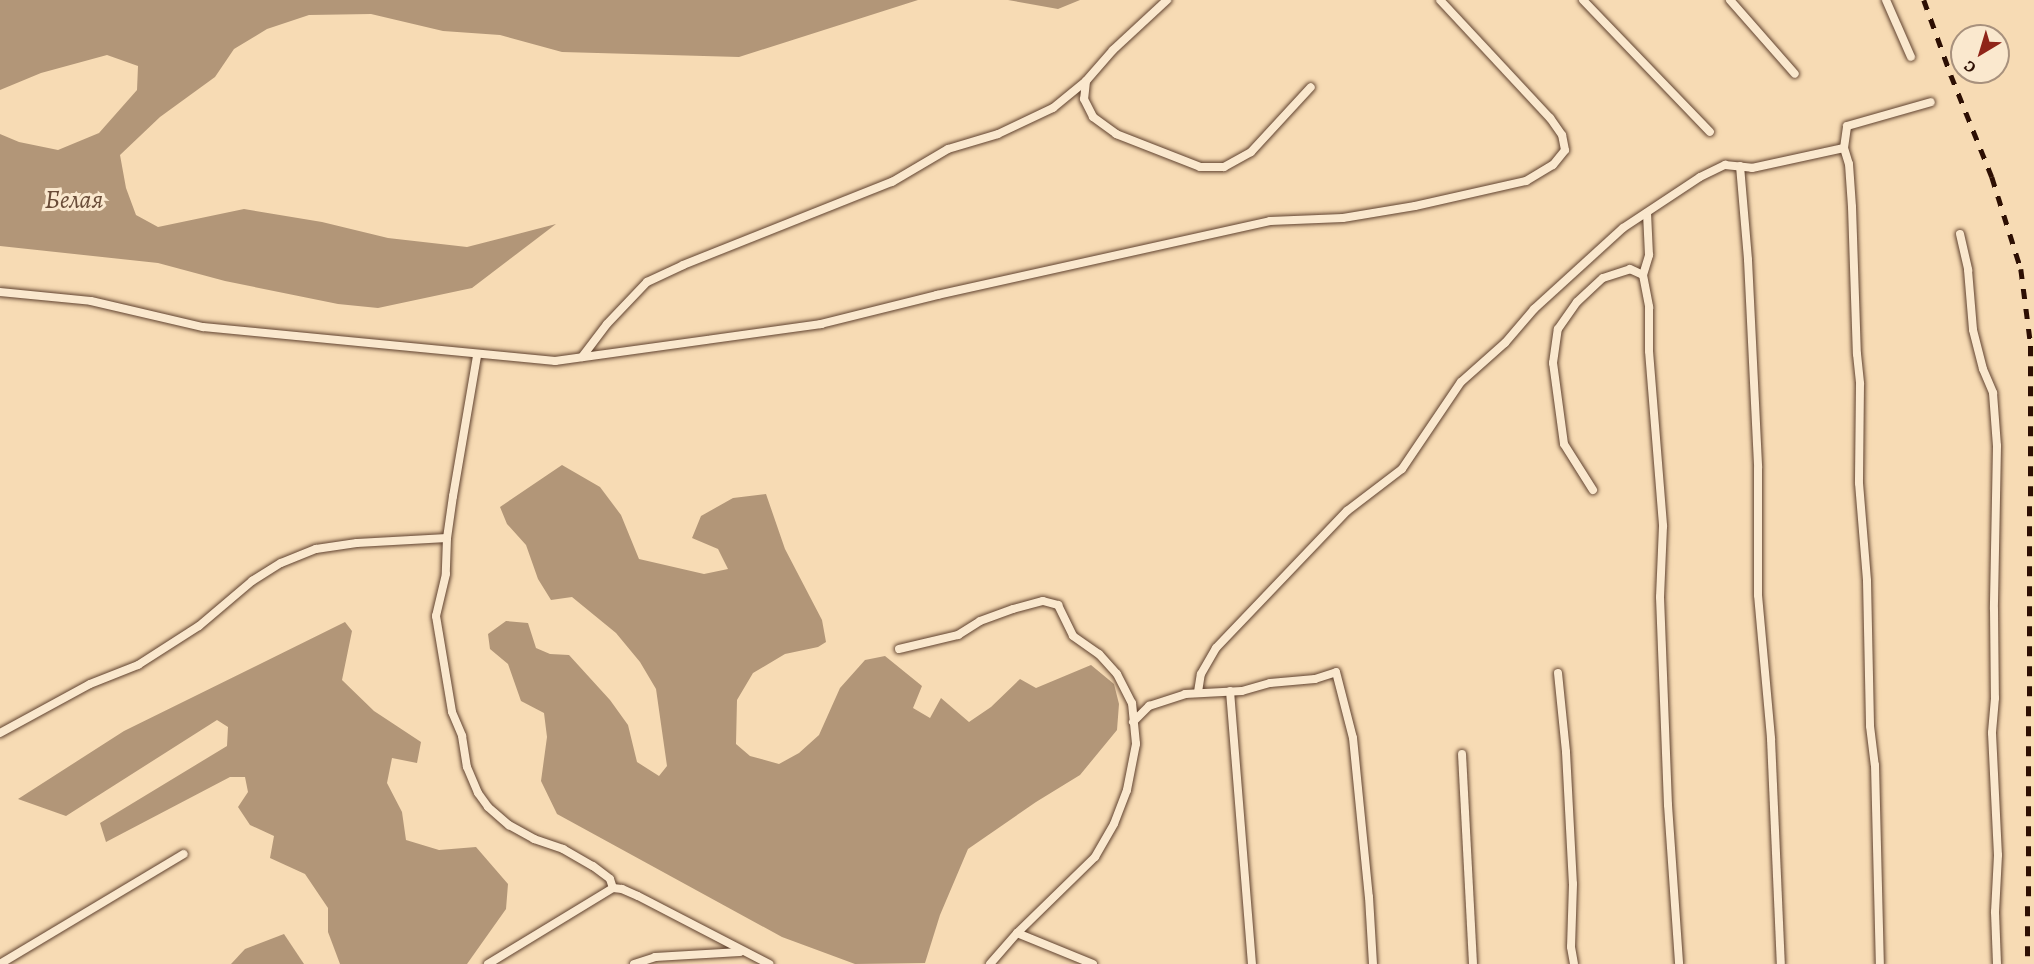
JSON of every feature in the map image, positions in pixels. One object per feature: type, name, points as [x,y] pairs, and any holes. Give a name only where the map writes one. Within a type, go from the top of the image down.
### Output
[{"type":"lane","points":[[582,357],[607,324],[647,282],[683,265],[892,182],[948,149],[998,134],[1053,108],[1086,81],[1113,50],[1167,0]]},
{"type":"lane","points":[[0,292],[91,301],[203,327],[555,362],[821,324],[937,295],[1270,221],[1343,218],[1415,206],[1526,181],[1553,165],[1565,150],[1562,135],[1550,118],[1440,0]]},
{"type":"lane","points":[[1583,0],[1710,132]]},
{"type":"lane","points":[[1730,0],[1795,74]]},
{"type":"lane","points":[[1886,0],[1911,57]]},
{"type":"lane","points":[[1086,81],[1084,99],[1093,117],[1116,134],[1200,167],[1224,167],[1251,152],[1311,87]]},
{"type":"lane","points":[[1880,964],[1875,765],[1870,726],[1867,581],[1859,483],[1860,384],[1852,207],[1849,164],[1844,148],[1847,126],[1931,102]]},
{"type":"lane","points":[[1198,692],[1201,674],[1216,648],[1347,511],[1402,469],[1461,382],[1505,343],[1534,309],[1584,261],[1623,228],[1700,177],[1725,165],[1752,168],[1844,148]]},
{"type":"lane","points":[[1740,166],[1748,260],[1758,457],[1760,546],[1758,595],[1771,739],[1781,964]]},
{"type":"lane","points":[[1647,213],[1649,255],[1643,275],[1649,307],[1649,351],[1664,526],[1660,597],[1668,805],[1679,964]]},
{"type":"lane","points":[[1960,234],[1968,270],[1973,330],[1983,369],[1993,393],[1997,446],[1995,698],[1992,732],[1998,855],[1995,912],[1997,964]]},
{"type":"lane","points":[[1593,490],[1564,444],[1553,363],[1558,329],[1577,302],[1603,278],[1630,269],[1643,275]]},
{"type":"lane","points":[[477,356],[447,538],[446,574],[436,616],[452,712],[462,736],[467,767],[478,793],[488,807],[509,825],[534,839],[563,849],[593,866],[610,879],[613,888]]},
{"type":"lane","points":[[0,733],[90,684],[138,665],[199,626],[252,581],[281,563],[326,547],[447,538]]},
{"type":"lane","points":[[899,649],[958,635],[980,621],[1013,609],[1043,601],[1058,604],[1073,636],[1099,654],[1117,674],[1132,703],[1136,744],[1128,790],[1114,825],[1095,856],[1017,933],[990,964]]},
{"type":"lane","points":[[1133,722],[1149,706],[1185,694],[1242,691],[1270,683],[1315,679],[1336,672],[1353,738],[1372,932],[1373,964]]},
{"type":"lane","points":[[1558,674],[1566,752],[1573,884],[1571,947],[1574,964]]},
{"type":"lane","points":[[1230,691],[1252,964]]},
{"type":"lane","points":[[1462,754],[1473,964]]},
{"type":"lane","points":[[0,964],[184,854]]},
{"type":"lane","points":[[488,964],[613,888],[638,896],[769,964]]},
{"type":"lane","points":[[1017,933],[1094,964]]},
{"type":"lane","points":[[633,964],[655,957],[743,952]]},
{"type":"water","name":"Белая","points":[[0,0],[918,0],[739,57],[562,52],[500,35],[443,31],[371,14],[309,15],[267,29],[234,49],[215,77],[160,117],[120,155],[126,188],[136,215],[158,227],[244,209],[322,222],[388,238],[467,247],[556,224],[472,288],[378,308],[338,304],[225,281],[158,263],[0,246],[0,134],[19,142],[58,150],[99,133],[137,90],[138,66],[107,55],[41,73],[0,90]]},
{"type":"water","points":[[1008,0],[1080,0],[1058,9]]},
{"type":"water","points":[[562,465],[600,487],[621,515],[639,559],[704,574],[728,569],[718,549],[692,538],[701,516],[733,498],[766,494],[785,549],[822,620],[826,642],[818,647],[785,654],[753,673],[737,700],[736,744],[750,756],[779,764],[799,753],[819,735],[840,688],[865,660],[885,656],[922,686],[913,708],[930,718],[941,698],[969,722],[991,707],[1020,679],[1036,688],[1091,665],[1114,684],[1119,704],[1117,730],[1080,775],[968,849],[940,915],[925,963],[855,964],[782,937],[557,814],[541,781],[547,737],[544,713],[521,701],[508,664],[490,649],[488,634],[506,621],[528,623],[536,648],[550,654],[569,655],[610,700],[628,725],[637,762],[659,776],[667,766],[656,689],[640,662],[616,633],[572,597],[551,600],[538,579],[526,545],[507,524],[500,507]]},
{"type":"water","points":[[345,622],[352,631],[342,680],[374,711],[421,742],[417,763],[392,758],[387,783],[402,812],[406,840],[439,850],[476,847],[508,884],[506,909],[467,964],[340,964],[328,932],[328,908],[305,874],[270,858],[274,836],[250,825],[238,807],[248,792],[245,777],[230,777],[106,842],[100,823],[227,746],[228,727],[217,720],[66,816],[18,799],[124,731]]},
{"type":"water","points":[[284,934],[304,964],[231,964],[245,949]]},
{"type":"railway","points":[[1924,0],[1992,177],[2021,269],[2031,346],[2028,964]]}]
